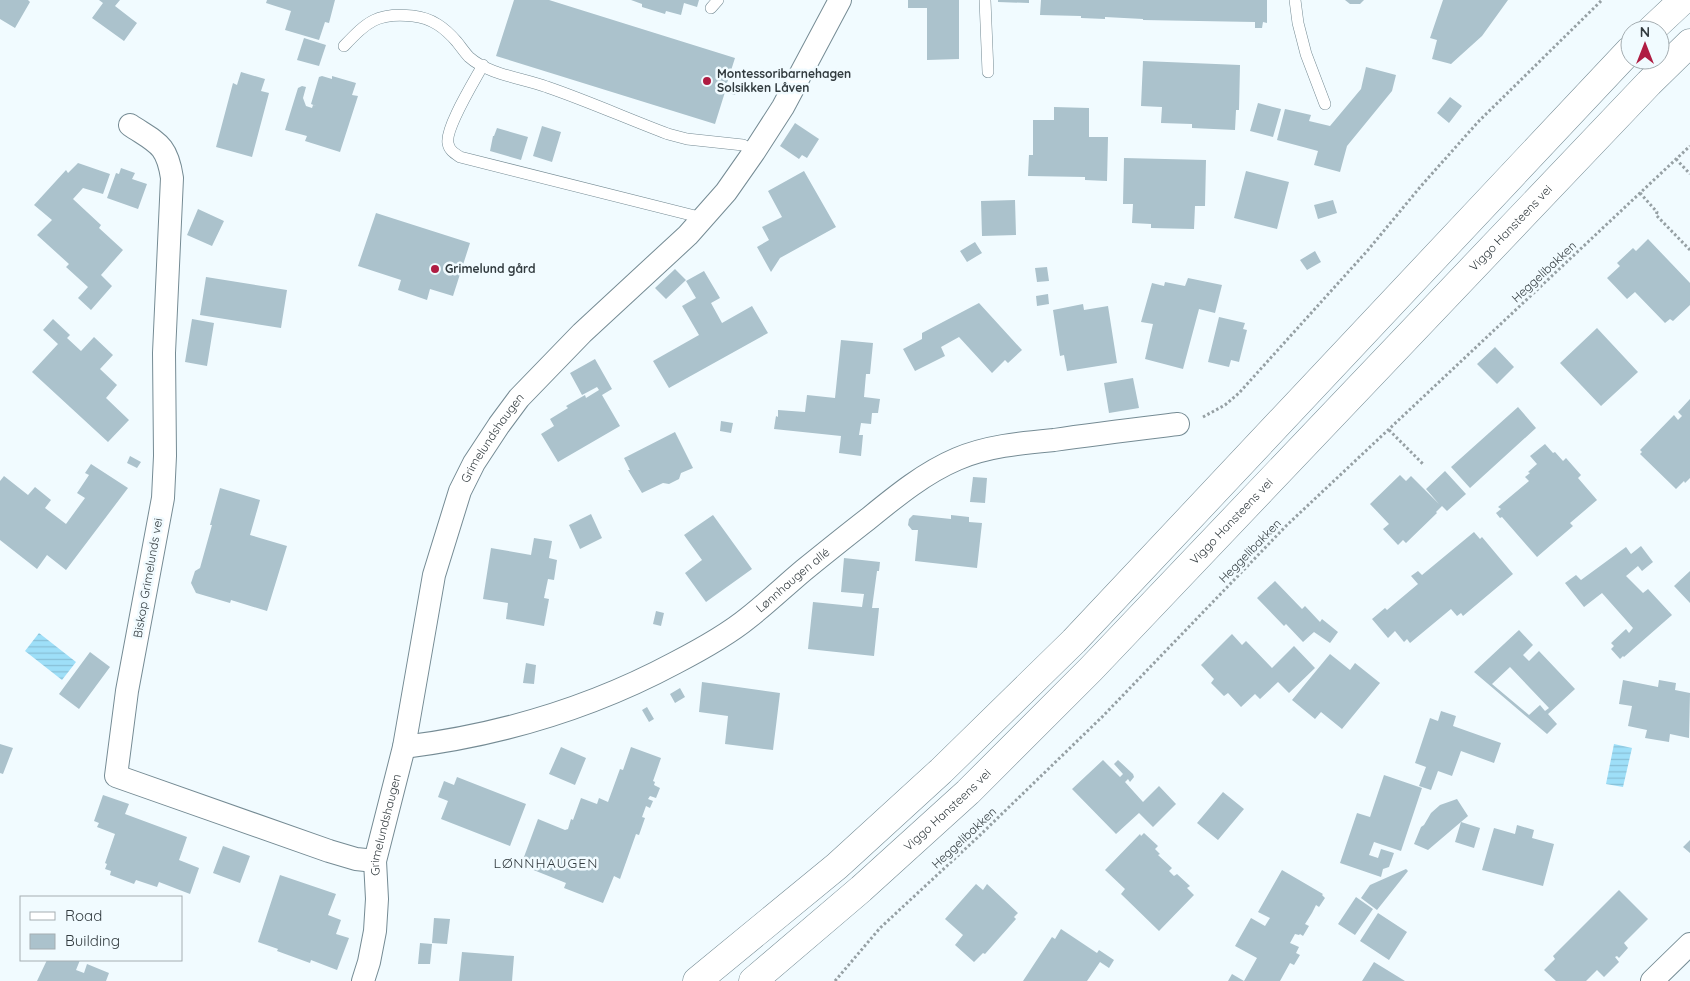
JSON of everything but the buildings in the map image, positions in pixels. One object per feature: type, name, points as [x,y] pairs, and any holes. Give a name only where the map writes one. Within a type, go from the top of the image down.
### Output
[{"type":"highway","points":[[1662,20],[1683,0]]},
{"type":"highway","name":"Viggo Hansteens vei","points":[[753,981],[861,889],[975,785],[1091,669],[1628,105],[1690,43]]},
{"type":"highway","points":[[697,981],[837,866],[940,771],[1074,641],[1620,61]]},
{"type":"street","name":"Grimelundshaugen","points":[[363,981],[375,931],[377,899],[375,861],[404,747],[434,575],[460,491],[474,464],[514,405],[545,369],[582,332],[688,235],[726,192],[783,107],[840,0]]},
{"type":"street","name":"Biskop Grimelunds vei","points":[[130,125],[156,142],[164,150],[170,162],[172,178],[164,353],[166,456],[163,498],[120,736],[116,776],[329,851],[356,859],[375,861]]},
{"type":"street","name":"Lønnhaugen allé","points":[[404,747],[472,736],[542,720],[611,695],[655,674],[711,644],[747,619],[886,504],[944,465],[960,457],[1010,445],[1178,424]]},
{"type":"street","points":[[1652,981],[1690,944]]},
{"type":"lane","points":[[986,0],[988,72]]},
{"type":"lane","points":[[1295,0],[1298,24],[1306,54],[1324,104]]},
{"type":"lane","points":[[344,46],[365,24],[375,19],[394,14],[430,19],[451,35],[469,57],[503,74],[547,86],[668,134],[687,139],[743,145],[754,152]]},
{"type":"lane","points":[[482,65],[450,127],[447,142],[451,151],[460,157],[703,218]]},
{"type":"path","points":[[1178,424],[1196,420],[1212,413],[1239,394],[1368,250],[1421,186],[1478,122],[1602,0]]},
{"type":"path","name":"Heggelibakken","points":[[835,981],[880,928],[977,838],[1103,716],[1287,525],[1690,146]]},
{"type":"path","points":[[1676,159],[1690,174]]},
{"type":"path","points":[[1640,194],[1657,212],[1656,215],[1690,250]]},
{"type":"path","points":[[1388,430],[1424,465]]},
{"type":"water","points":[[39,633],[76,662],[62,680],[25,651]]},
{"type":"water","points":[[1614,744],[1632,748],[1623,787],[1606,784]]},
{"type":"place","name":"Montessoribarnehagen Solsikken Låven","points":[[707,81]]},
{"type":"place","name":"Grimelund gård","points":[[435,269]]},
{"type":"district","name":"LØNNHAUGEN","points":[[546,863]]}]
